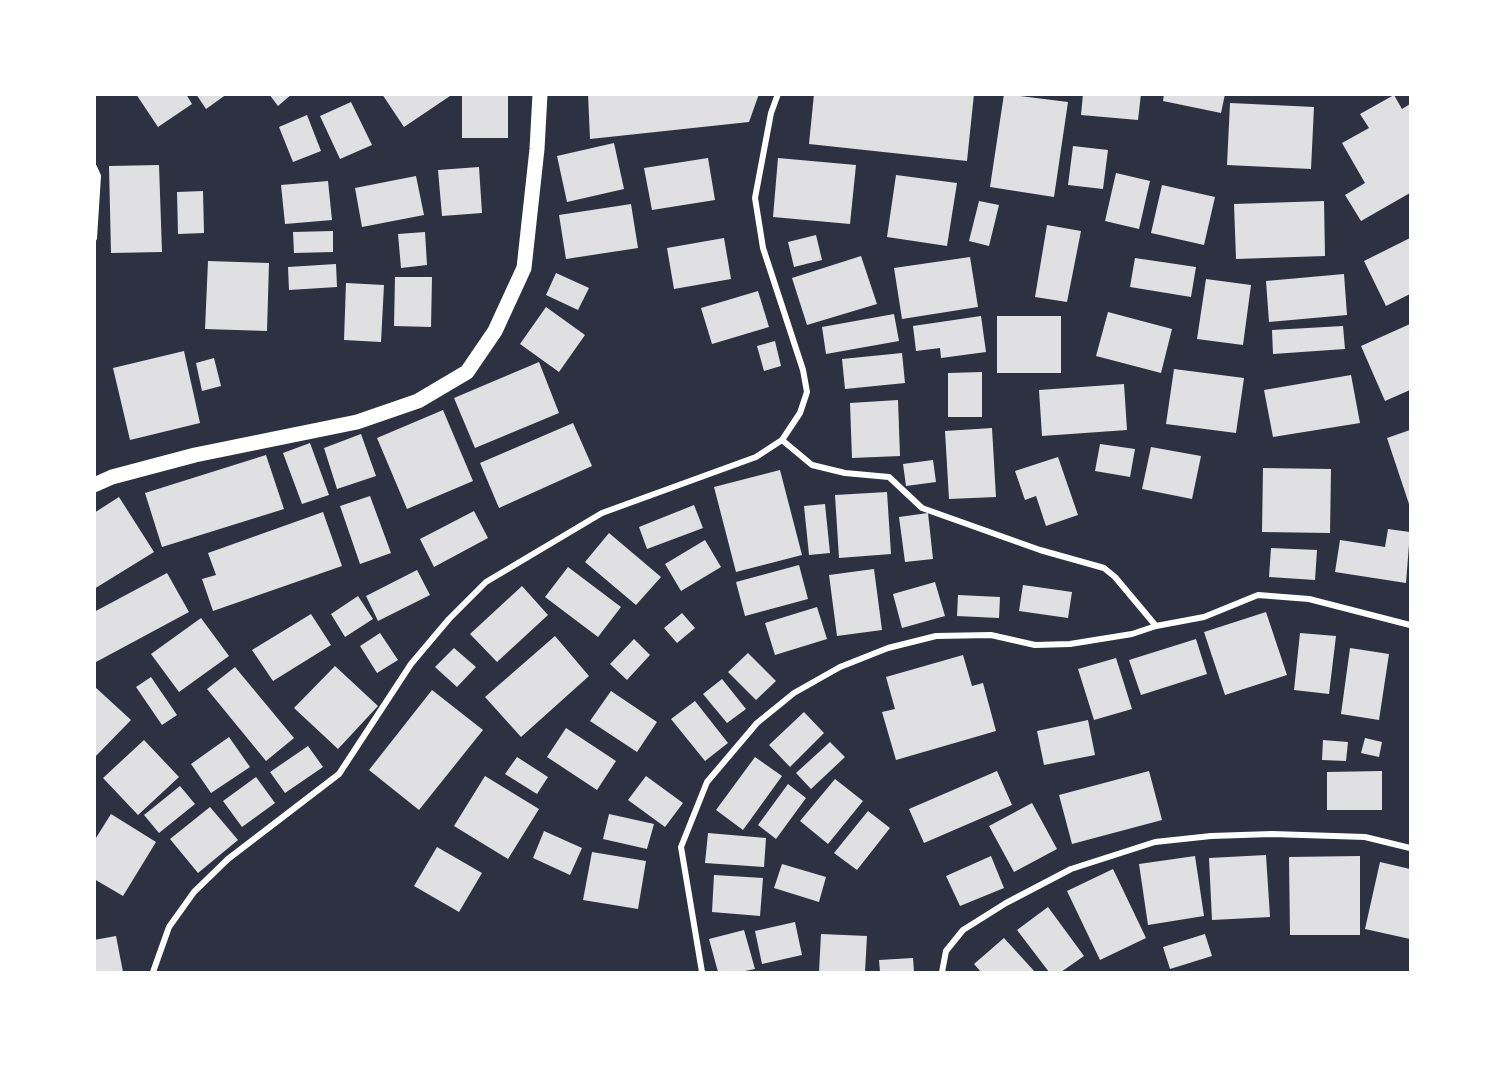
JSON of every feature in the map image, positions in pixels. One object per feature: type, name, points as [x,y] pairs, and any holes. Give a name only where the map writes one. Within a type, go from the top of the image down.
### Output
[{"type":"main road","points":[[94,486],[112,477],[195,455],[357,422],[418,401],[467,372],[495,331],[524,268],[537,149],[540,94]]},
{"type":"street","points":[[153,972],[169,927],[194,892],[228,859],[339,774],[411,664],[448,619],[486,582],[602,513],[756,457],[782,440],[800,413],[807,393],[803,370],[763,248],[755,198],[771,113],[778,94]]},
{"type":"street","points":[[94,167],[98,176],[94,238]]},
{"type":"street","points":[[782,440],[812,465],[845,473],[889,477],[922,508],[1040,550],[1104,568],[1115,577],[1156,626]]},
{"type":"street","points":[[702,972],[681,847],[707,782],[757,723],[794,693],[840,667],[936,636],[991,635],[1035,645],[1070,644],[1132,634],[1156,626],[1204,617],[1258,595],[1309,599],[1410,625]]},
{"type":"street","points":[[942,972],[946,951],[963,930],[1006,903],[1071,869],[1155,842],[1211,836],[1272,834],[1365,837],[1410,848]]},
{"type":"building","points":[[136,94],[186,94],[192,104],[158,127]]},
{"type":"building","points":[[196,94],[227,94],[206,109]]},
{"type":"building","points":[[269,94],[292,94],[278,106]]},
{"type":"building","points":[[382,94],[449,94],[450,96],[404,127]]},
{"type":"building","points":[[462,94],[508,94],[508,138],[462,138]]},
{"type":"building","points":[[588,94],[759,94],[749,122],[590,139]]},
{"type":"building","points":[[814,94],[974,94],[967,161],[809,144]]},
{"type":"building","points":[[1004,94],[1068,102],[1054,197],[990,187]]},
{"type":"building","points":[[1083,94],[1141,94],[1138,120],[1081,115]]},
{"type":"building","points":[[1164,94],[1225,94],[1221,113],[1163,101]]},
{"type":"building","points":[[1394,95],[1402,109],[1410,104],[1410,193],[1361,221],[1345,195],[1365,183],[1342,143],[1369,128],[1360,114]]},
{"type":"building","points":[[351,102],[372,145],[340,159],[320,116]]},
{"type":"building","points":[[1230,103],[1314,107],[1311,169],[1227,165]]},
{"type":"building","points":[[307,115],[321,151],[293,162],[279,127]]},
{"type":"building","points":[[614,143],[624,189],[567,202],[557,156]]},
{"type":"building","points":[[1073,146],[1108,150],[1103,189],[1068,185]]},
{"type":"building","points":[[708,158],[715,200],[652,210],[644,168]]},
{"type":"building","points":[[778,158],[856,165],[850,224],[773,217]]},
{"type":"building","points":[[159,165],[162,252],[111,253],[109,166]]},
{"type":"building","points":[[479,167],[482,213],[442,216],[438,170]]},
{"type":"building","points":[[1116,173],[1150,181],[1139,229],[1105,221]]},
{"type":"building","points":[[896,175],[957,183],[947,246],[887,237]]},
{"type":"building","points":[[416,176],[424,215],[362,227],[355,188]]},
{"type":"building","points":[[328,181],[332,220],[285,224],[281,185]]},
{"type":"building","points":[[1162,185],[1215,197],[1204,245],[1151,233]]},
{"type":"building","points":[[203,191],[204,233],[178,234],[177,192]]},
{"type":"building","points":[[979,201],[999,205],[989,246],[969,241]]},
{"type":"building","points":[[1324,201],[1325,256],[1236,259],[1234,204]]},
{"type":"building","points":[[631,204],[638,248],[566,259],[559,215]]},
{"type":"building","points":[[1047,225],[1081,231],[1067,302],[1035,297]]},
{"type":"building","points":[[333,231],[333,252],[294,253],[293,232]]},
{"type":"building","points":[[425,232],[427,265],[401,268],[398,234]]},
{"type":"building","points":[[816,235],[822,260],[794,267],[788,242]]},
{"type":"building","points":[[724,238],[731,279],[674,289],[667,248]]},
{"type":"building","points":[[1410,238],[1410,294],[1386,306],[1364,261]]},
{"type":"building","points":[[861,256],[877,304],[807,325],[792,278]]},
{"type":"building","points":[[970,257],[978,307],[902,319],[894,268]]},
{"type":"building","points":[[1135,258],[1196,267],[1191,297],[1130,287]]},
{"type":"building","points":[[208,261],[269,263],[267,331],[205,329]]},
{"type":"building","points":[[336,264],[337,287],[289,290],[288,267]]},
{"type":"building","points":[[556,273],[589,288],[578,310],[546,295]]},
{"type":"building","points":[[1344,274],[1347,315],[1269,322],[1266,281]]},
{"type":"building","points":[[395,277],[432,277],[431,327],[394,326]]},
{"type":"building","points":[[1206,279],[1251,285],[1243,345],[1197,339]]},
{"type":"building","points":[[346,283],[384,285],[381,342],[344,340]]},
{"type":"building","points":[[758,291],[769,327],[712,344],[701,308]]},
{"type":"building","points":[[546,307],[585,335],[559,372],[520,344]]},
{"type":"building","points":[[1108,312],[1172,329],[1161,373],[1096,356]]},
{"type":"building","points":[[894,314],[899,341],[826,354],[822,327]]},
{"type":"building","points":[[981,316],[986,352],[941,358],[940,348],[916,351],[913,326]]},
{"type":"building","points":[[997,316],[1061,316],[1061,373],[997,373]]},
{"type":"building","points":[[1410,324],[1410,390],[1385,401],[1361,346]]},
{"type":"building","points":[[1343,326],[1345,349],[1273,354],[1272,330]]},
{"type":"building","points":[[775,341],[781,366],[764,371],[757,346]]},
{"type":"building","points":[[184,351],[200,423],[130,440],[113,368]]},
{"type":"building","points":[[902,353],[905,383],[845,389],[842,359]]},
{"type":"building","points":[[214,358],[221,386],[202,391],[196,363]]},
{"type":"building","points":[[539,362],[559,413],[475,448],[454,398]]},
{"type":"building","points":[[1174,369],[1244,378],[1236,433],[1166,424]]},
{"type":"building","points":[[982,372],[982,417],[948,417],[948,373]]},
{"type":"building","points":[[1351,375],[1360,423],[1273,437],[1264,390]]},
{"type":"building","points":[[1124,384],[1127,430],[1042,436],[1039,390]]},
{"type":"building","points":[[898,400],[900,456],[852,458],[850,403]]},
{"type":"building","points":[[443,410],[473,481],[407,509],[377,438]]},
{"type":"building","points":[[573,423],[592,466],[499,508],[480,463]]},
{"type":"building","points":[[992,428],[996,497],[949,499],[945,431]]},
{"type":"building","points":[[1410,430],[1410,507],[1387,438]]},
{"type":"building","points":[[361,434],[376,476],[337,489],[324,448]]},
{"type":"building","points":[[310,443],[329,495],[302,504],[283,453]]},
{"type":"building","points":[[1100,444],[1135,449],[1130,477],[1095,471]]},
{"type":"building","points":[[1151,447],[1201,456],[1192,499],[1142,489]]},
{"type":"building","points":[[266,455],[284,509],[162,547],[145,493]]},
{"type":"building","points":[[1058,457],[1078,515],[1046,526],[1036,496],[1025,500],[1015,471]]},
{"type":"building","points":[[933,460],[936,482],[906,486],[903,464]]},
{"type":"building","points":[[1263,468],[1331,469],[1330,533],[1262,532]]},
{"type":"building","points":[[780,470],[802,555],[736,572],[714,487]]},
{"type":"building","points":[[887,492],[891,554],[839,558],[835,495]]},
{"type":"building","points":[[370,496],[391,553],[360,564],[340,506]]},
{"type":"building","points":[[119,497],[154,552],[94,589],[94,513]]},
{"type":"building","points":[[825,504],[830,553],[809,555],[804,506]]},
{"type":"building","points":[[694,505],[703,528],[647,549],[639,527]]},
{"type":"building","points":[[474,511],[488,538],[434,567],[420,539]]},
{"type":"building","points":[[323,512],[342,566],[213,611],[202,579],[216,575],[208,553]]},
{"type":"building","points":[[928,513],[933,559],[905,562],[899,517]]},
{"type":"building","points":[[1388,529],[1410,532],[1406,583],[1335,572],[1340,540],[1385,547]]},
{"type":"building","points":[[609,533],[661,577],[636,605],[585,562]]},
{"type":"building","points":[[705,540],[721,567],[681,591],[665,564]]},
{"type":"building","points":[[1271,548],[1317,550],[1315,580],[1269,577]]},
{"type":"building","points":[[799,565],[808,599],[745,616],[736,582]]},
{"type":"building","points":[[568,567],[621,607],[598,637],[545,597]]},
{"type":"building","points":[[874,569],[882,630],[837,636],[829,575]]},
{"type":"building","points":[[417,570],[430,595],[378,621],[366,596]]},
{"type":"building","points":[[167,573],[189,612],[96,662],[94,612]]},
{"type":"building","points":[[935,582],[945,616],[902,628],[893,594]]},
{"type":"building","points":[[1023,585],[1072,592],[1068,618],[1019,611]]},
{"type":"building","points":[[522,586],[548,615],[497,662],[470,634]]},
{"type":"building","points":[[958,595],[1000,597],[999,618],[957,616]]},
{"type":"building","points":[[358,596],[373,619],[345,637],[331,614]]},
{"type":"building","points":[[817,607],[827,639],[775,655],[765,623]]},
{"type":"building","points":[[1266,612],[1287,675],[1225,695],[1204,632]]},
{"type":"building","points":[[682,613],[695,628],[677,643],[664,628]]},
{"type":"building","points":[[311,614],[331,645],[273,681],[252,650]]},
{"type":"building","points":[[201,618],[229,656],[179,692],[151,654]]},
{"type":"building","points":[[380,633],[398,660],[377,673],[360,646]]},
{"type":"building","points":[[1300,633],[1336,636],[1329,694],[1294,690]]},
{"type":"building","points":[[555,636],[589,676],[521,737],[485,697]]},
{"type":"building","points":[[634,639],[650,655],[627,680],[610,664]]},
{"type":"building","points":[[1196,639],[1207,674],[1141,695],[1129,660]]},
{"type":"building","points":[[454,648],[476,667],[457,687],[435,667]]},
{"type":"building","points":[[1350,648],[1389,654],[1379,720],[1341,714]]},
{"type":"building","points":[[748,653],[776,681],[756,700],[728,672]]},
{"type":"building","points":[[963,655],[972,686],[983,683],[996,731],[896,760],[882,712],[895,709],[886,677]]},
{"type":"building","points":[[1116,658],[1132,709],[1094,720],[1078,669]]},
{"type":"building","points":[[335,666],[378,706],[338,749],[294,708]]},
{"type":"building","points":[[235,667],[294,738],[266,761],[207,689]]},
{"type":"building","points":[[151,677],[177,715],[162,725],[136,687]]},
{"type":"building","points":[[722,679],[746,709],[727,723],[703,694]]},
{"type":"building","points":[[94,686],[131,720],[94,758]]},
{"type":"building","points":[[432,690],[483,730],[419,810],[369,770]]},
{"type":"building","points":[[611,691],[657,722],[637,752],[590,721]]},
{"type":"building","points":[[695,701],[728,743],[705,761],[671,719]]},
{"type":"building","points":[[804,712],[824,733],[790,767],[769,745]]},
{"type":"building","points":[[1088,720],[1095,755],[1044,765],[1037,731]]},
{"type":"building","points":[[566,728],[616,761],[597,790],[547,757]]},
{"type":"building","points":[[229,737],[250,767],[211,793],[191,764]]},
{"type":"building","points":[[1365,738],[1382,742],[1379,757],[1361,753]]},
{"type":"building","points":[[144,740],[179,777],[138,815],[103,778]]},
{"type":"building","points":[[1323,740],[1348,742],[1346,761],[1322,760]]},
{"type":"building","points":[[830,742],[845,757],[811,789],[796,773]]},
{"type":"building","points":[[308,746],[323,767],[285,793],[270,772]]},
{"type":"building","points":[[517,757],[548,777],[537,794],[505,774]]},
{"type":"building","points":[[755,757],[782,776],[743,830],[716,810]]},
{"type":"building","points":[[997,771],[1012,805],[924,843],[909,809]]},
{"type":"building","points":[[1149,771],[1162,820],[1072,844],[1059,795]]},
{"type":"building","points":[[1382,771],[1382,810],[1327,810],[1327,772]]},
{"type":"building","points":[[485,776],[539,809],[508,859],[454,826]]},
{"type":"building","points":[[646,776],[683,803],[665,827],[628,800]]},
{"type":"building","points":[[256,777],[275,803],[242,827],[223,801]]},
{"type":"building","points":[[835,779],[863,801],[828,844],[800,821]]},
{"type":"building","points":[[788,784],[806,798],[776,839],[758,825]]},
{"type":"building","points":[[180,786],[195,804],[159,833],[144,815]]},
{"type":"building","points":[[1032,803],[1057,849],[1014,872],[989,826]]},
{"type":"building","points":[[210,807],[238,840],[198,873],[170,839]]},
{"type":"building","points":[[868,811],[890,828],[857,870],[834,853]]},
{"type":"building","points":[[111,814],[156,842],[123,896],[94,879],[94,841]]},
{"type":"building","points":[[609,814],[654,824],[647,849],[603,839]]},
{"type":"building","points":[[544,831],[582,848],[570,875],[533,858]]},
{"type":"building","points":[[708,833],[766,838],[764,867],[705,863]]},
{"type":"building","points":[[437,847],[482,873],[459,912],[414,886]]},
{"type":"building","points":[[592,852],[646,861],[638,909],[583,900]]},
{"type":"building","points":[[1266,855],[1270,917],[1212,920],[1209,858]]},
{"type":"building","points":[[991,856],[1004,888],[960,906],[946,876]]},
{"type":"building","points":[[1195,856],[1204,916],[1148,925],[1139,864]]},
{"type":"building","points":[[1360,856],[1360,935],[1290,935],[1289,857]]},
{"type":"building","points":[[1380,862],[1410,869],[1410,939],[1365,929]]},
{"type":"building","points":[[782,864],[826,877],[819,902],[774,888]]},
{"type":"building","points":[[1113,869],[1146,938],[1100,960],[1067,891]]},
{"type":"building","points":[[714,875],[763,878],[760,916],[712,912]]},
{"type":"building","points":[[1048,907],[1084,956],[1061,972],[1049,972],[1017,930]]},
{"type":"building","points":[[795,922],[802,955],[762,964],[755,931]]},
{"type":"building","points":[[744,930],[755,969],[718,972],[709,939]]},
{"type":"building","points":[[821,934],[867,936],[865,972],[819,972]]},
{"type":"building","points":[[1205,934],[1212,956],[1170,969],[1163,947]]},
{"type":"building","points":[[116,936],[123,972],[94,972],[94,940]]},
{"type":"building","points":[[1004,938],[1035,972],[981,972],[974,964]]},
{"type":"building","points":[[913,958],[914,972],[880,972],[879,960]]}]
